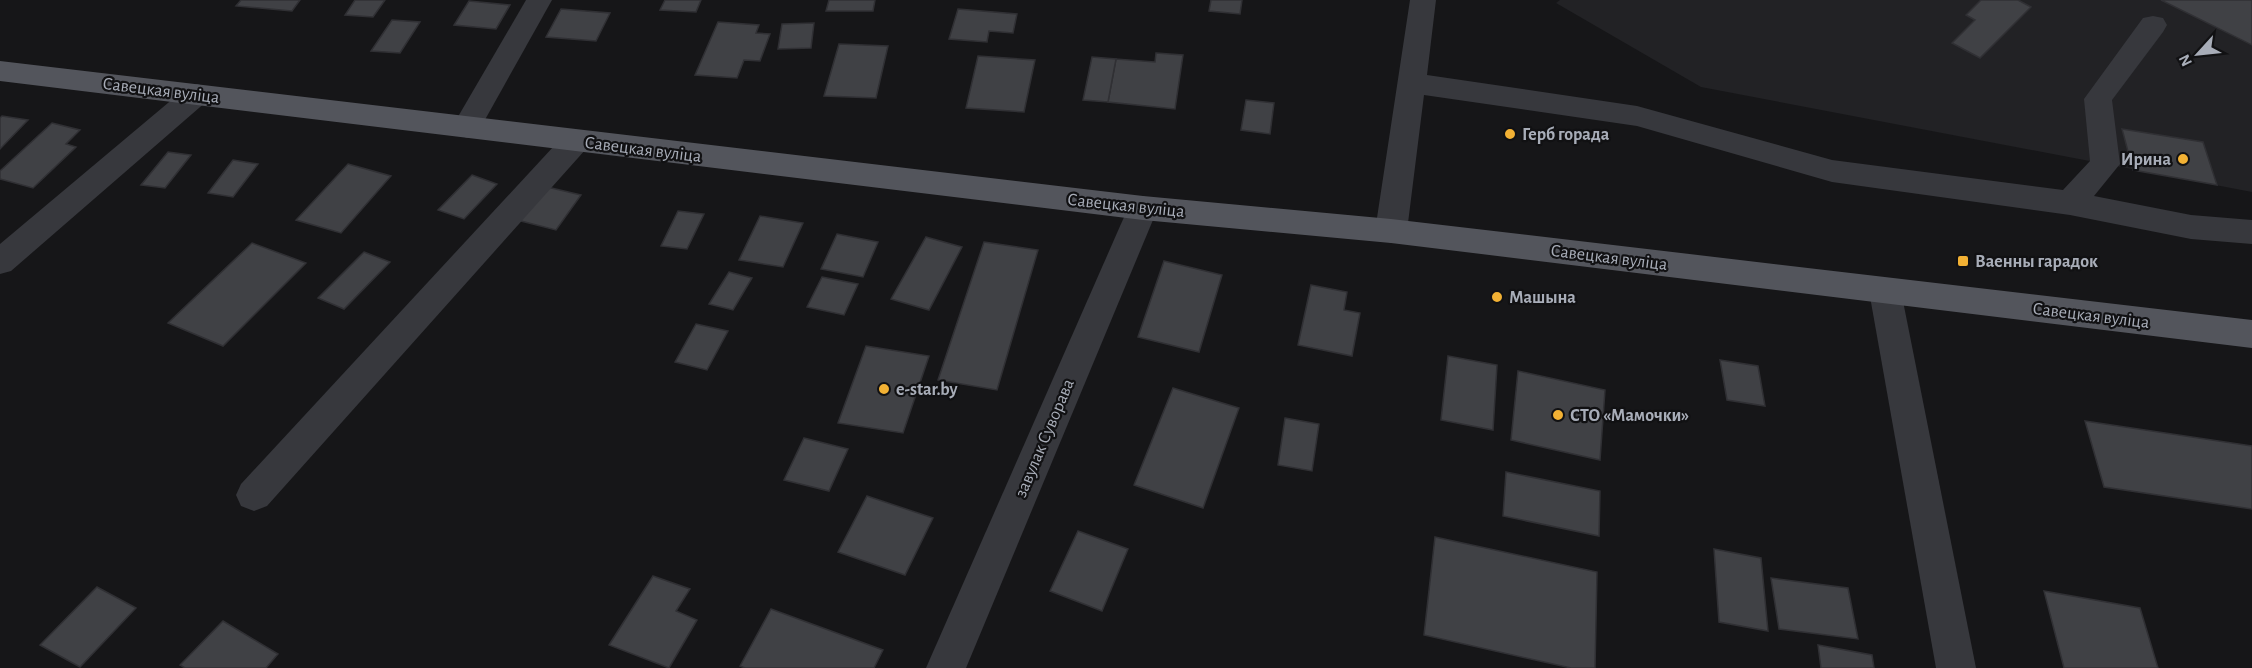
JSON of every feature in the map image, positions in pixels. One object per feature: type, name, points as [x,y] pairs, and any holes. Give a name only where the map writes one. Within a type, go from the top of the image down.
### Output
[{"type":"main road","name":"Савецкая вуліца","points":[[0,71],[1143,208],[1391,231],[2252,334]]},
{"type":"street","points":[[467,127],[539,0]]},
{"type":"street","points":[[1391,231],[1423,0]]},
{"type":"street","points":[[2070,203],[2105,164],[2098,99],[2153,25]]},
{"type":"street","points":[[1411,83],[1637,116],[1832,171],[2070,203],[2191,227],[2252,232]]},
{"type":"street","points":[[0,262],[197,94]]},
{"type":"street","points":[[254,495],[576,141]]},
{"type":"street","name":"завулак Суворава","points":[[946,668],[1143,208]]},
{"type":"street","points":[[1886,291],[1956,668]]},
{"type":"shaded area","points":[[1560,0],[2252,0],[2252,192],[1701,87],[1556,3]]},
{"type":"building","points":[[241,0],[300,0],[292,11],[236,6]]},
{"type":"building","points":[[355,0],[385,0],[373,17],[345,15]]},
{"type":"building","points":[[665,0],[701,0],[696,12],[660,10]]},
{"type":"building","points":[[829,0],[875,0],[873,11],[826,11]]},
{"type":"building","points":[[1211,0],[1242,0],[1240,14],[1209,11]]},
{"type":"building","points":[[1981,0],[2018,0],[2031,7],[1980,58],[1952,43],[1975,20],[1966,15]]},
{"type":"building","points":[[2161,0],[2252,0],[2252,45]]},
{"type":"building","points":[[469,1],[510,5],[496,29],[454,25]]},
{"type":"building","points":[[561,9],[610,13],[596,41],[546,37]]},
{"type":"building","points":[[958,9],[1017,14],[1013,33],[989,31],[987,42],[949,39]]},
{"type":"building","points":[[392,20],[420,22],[400,53],[371,51]]},
{"type":"building","points":[[718,22],[759,25],[756,33],[770,34],[760,61],[744,60],[737,78],[695,75]]},
{"type":"building","points":[[814,23],[811,48],[778,49],[782,24]]},
{"type":"building","points":[[839,44],[888,46],[876,98],[824,96]]},
{"type":"building","points":[[1156,53],[1183,55],[1175,109],[1108,102],[1116,59],[1155,62]]},
{"type":"building","points":[[978,56],[1035,60],[1024,112],[966,108]]},
{"type":"building","points":[[1092,57],[1116,59],[1108,102],[1083,100]]},
{"type":"building","points":[[1246,100],[1274,103],[1270,134],[1241,130]]},
{"type":"building","points":[[2,116],[28,120],[0,149],[0,118]]},
{"type":"building","points":[[52,123],[80,130],[66,144],[76,147],[33,188],[0,179],[0,171]]},
{"type":"building","points":[[2122,129],[2203,142],[2217,185],[2133,170]]},
{"type":"building","points":[[168,152],[191,155],[165,188],[141,185]]},
{"type":"building","points":[[233,160],[258,164],[233,197],[208,193]]},
{"type":"building","points":[[348,164],[391,176],[341,233],[296,220]]},
{"type":"building","points":[[472,175],[497,184],[464,219],[438,210]]},
{"type":"building","points":[[543,186],[581,195],[556,230],[517,220]]},
{"type":"building","points":[[678,211],[704,214],[687,249],[661,246]]},
{"type":"building","points":[[760,216],[803,223],[783,267],[739,260]]},
{"type":"building","points":[[837,234],[878,242],[863,277],[821,269]]},
{"type":"building","points":[[926,237],[962,247],[929,310],[891,299]]},
{"type":"building","points":[[984,242],[1038,250],[997,390],[938,380]]},
{"type":"building","points":[[252,243],[306,263],[223,346],[168,323]]},
{"type":"building","points":[[364,252],[390,262],[344,309],[318,298]]},
{"type":"building","points":[[1164,261],[1222,275],[1199,352],[1138,337]]},
{"type":"building","points":[[729,272],[752,278],[733,310],[709,304]]},
{"type":"building","points":[[822,277],[858,284],[844,315],[807,307]]},
{"type":"building","points":[[1311,285],[1347,292],[1344,310],[1360,313],[1352,356],[1298,345]]},
{"type":"building","points":[[696,324],[728,331],[707,370],[675,362]]},
{"type":"building","name":"e-star.by","points":[[866,346],[929,356],[903,433],[838,423]]},
{"type":"building","points":[[1448,356],[1497,365],[1493,430],[1441,420]]},
{"type":"building","points":[[1720,360],[1758,366],[1765,406],[1727,400]]},
{"type":"building","name":"СТО «Мамочки»","points":[[1518,371],[1605,390],[1600,460],[1511,440]]},
{"type":"building","points":[[1173,388],[1239,408],[1203,508],[1134,485]]},
{"type":"building","points":[[1285,418],[1319,424],[1312,471],[1278,465]]},
{"type":"building","points":[[2085,421],[2252,446],[2252,509],[2104,487]]},
{"type":"building","points":[[804,438],[848,449],[829,491],[784,480]]},
{"type":"building","points":[[1506,472],[1600,491],[1599,536],[1503,516]]},
{"type":"building","points":[[867,496],[933,518],[905,575],[838,552]]},
{"type":"building","points":[[1078,531],[1128,549],[1102,611],[1050,591]]},
{"type":"building","points":[[1435,537],[1597,572],[1595,668],[1571,668],[1424,635]]},
{"type":"building","points":[[1714,549],[1761,558],[1768,631],[1719,622]]},
{"type":"building","points":[[653,576],[690,589],[676,611],[697,620],[669,668],[609,645]]},
{"type":"building","points":[[1771,578],[1848,588],[1858,639],[1779,629]]},
{"type":"building","points":[[97,587],[136,608],[80,667],[40,645]]},
{"type":"building","points":[[2044,591],[2140,608],[2158,668],[2064,668]]},
{"type":"building","points":[[771,609],[883,650],[874,668],[745,668],[740,666]]},
{"type":"building","points":[[223,621],[278,654],[266,668],[185,668],[180,665]]},
{"type":"building","points":[[1818,645],[1872,655],[1874,668],[1821,668]]},
{"type":"place","name":"Герб горада","points":[[1510,134]]},
{"type":"place","name":"Ирина","points":[[2183,159]]},
{"type":"place","name":"Ваенны гарадок","points":[[1963,261]]},
{"type":"place","name":"Машына","points":[[1497,297]]},
{"type":"place","name":"e-star.by","points":[[884,389]]},
{"type":"place","name":"СТО «Мамочки»","points":[[1558,415]]}]
